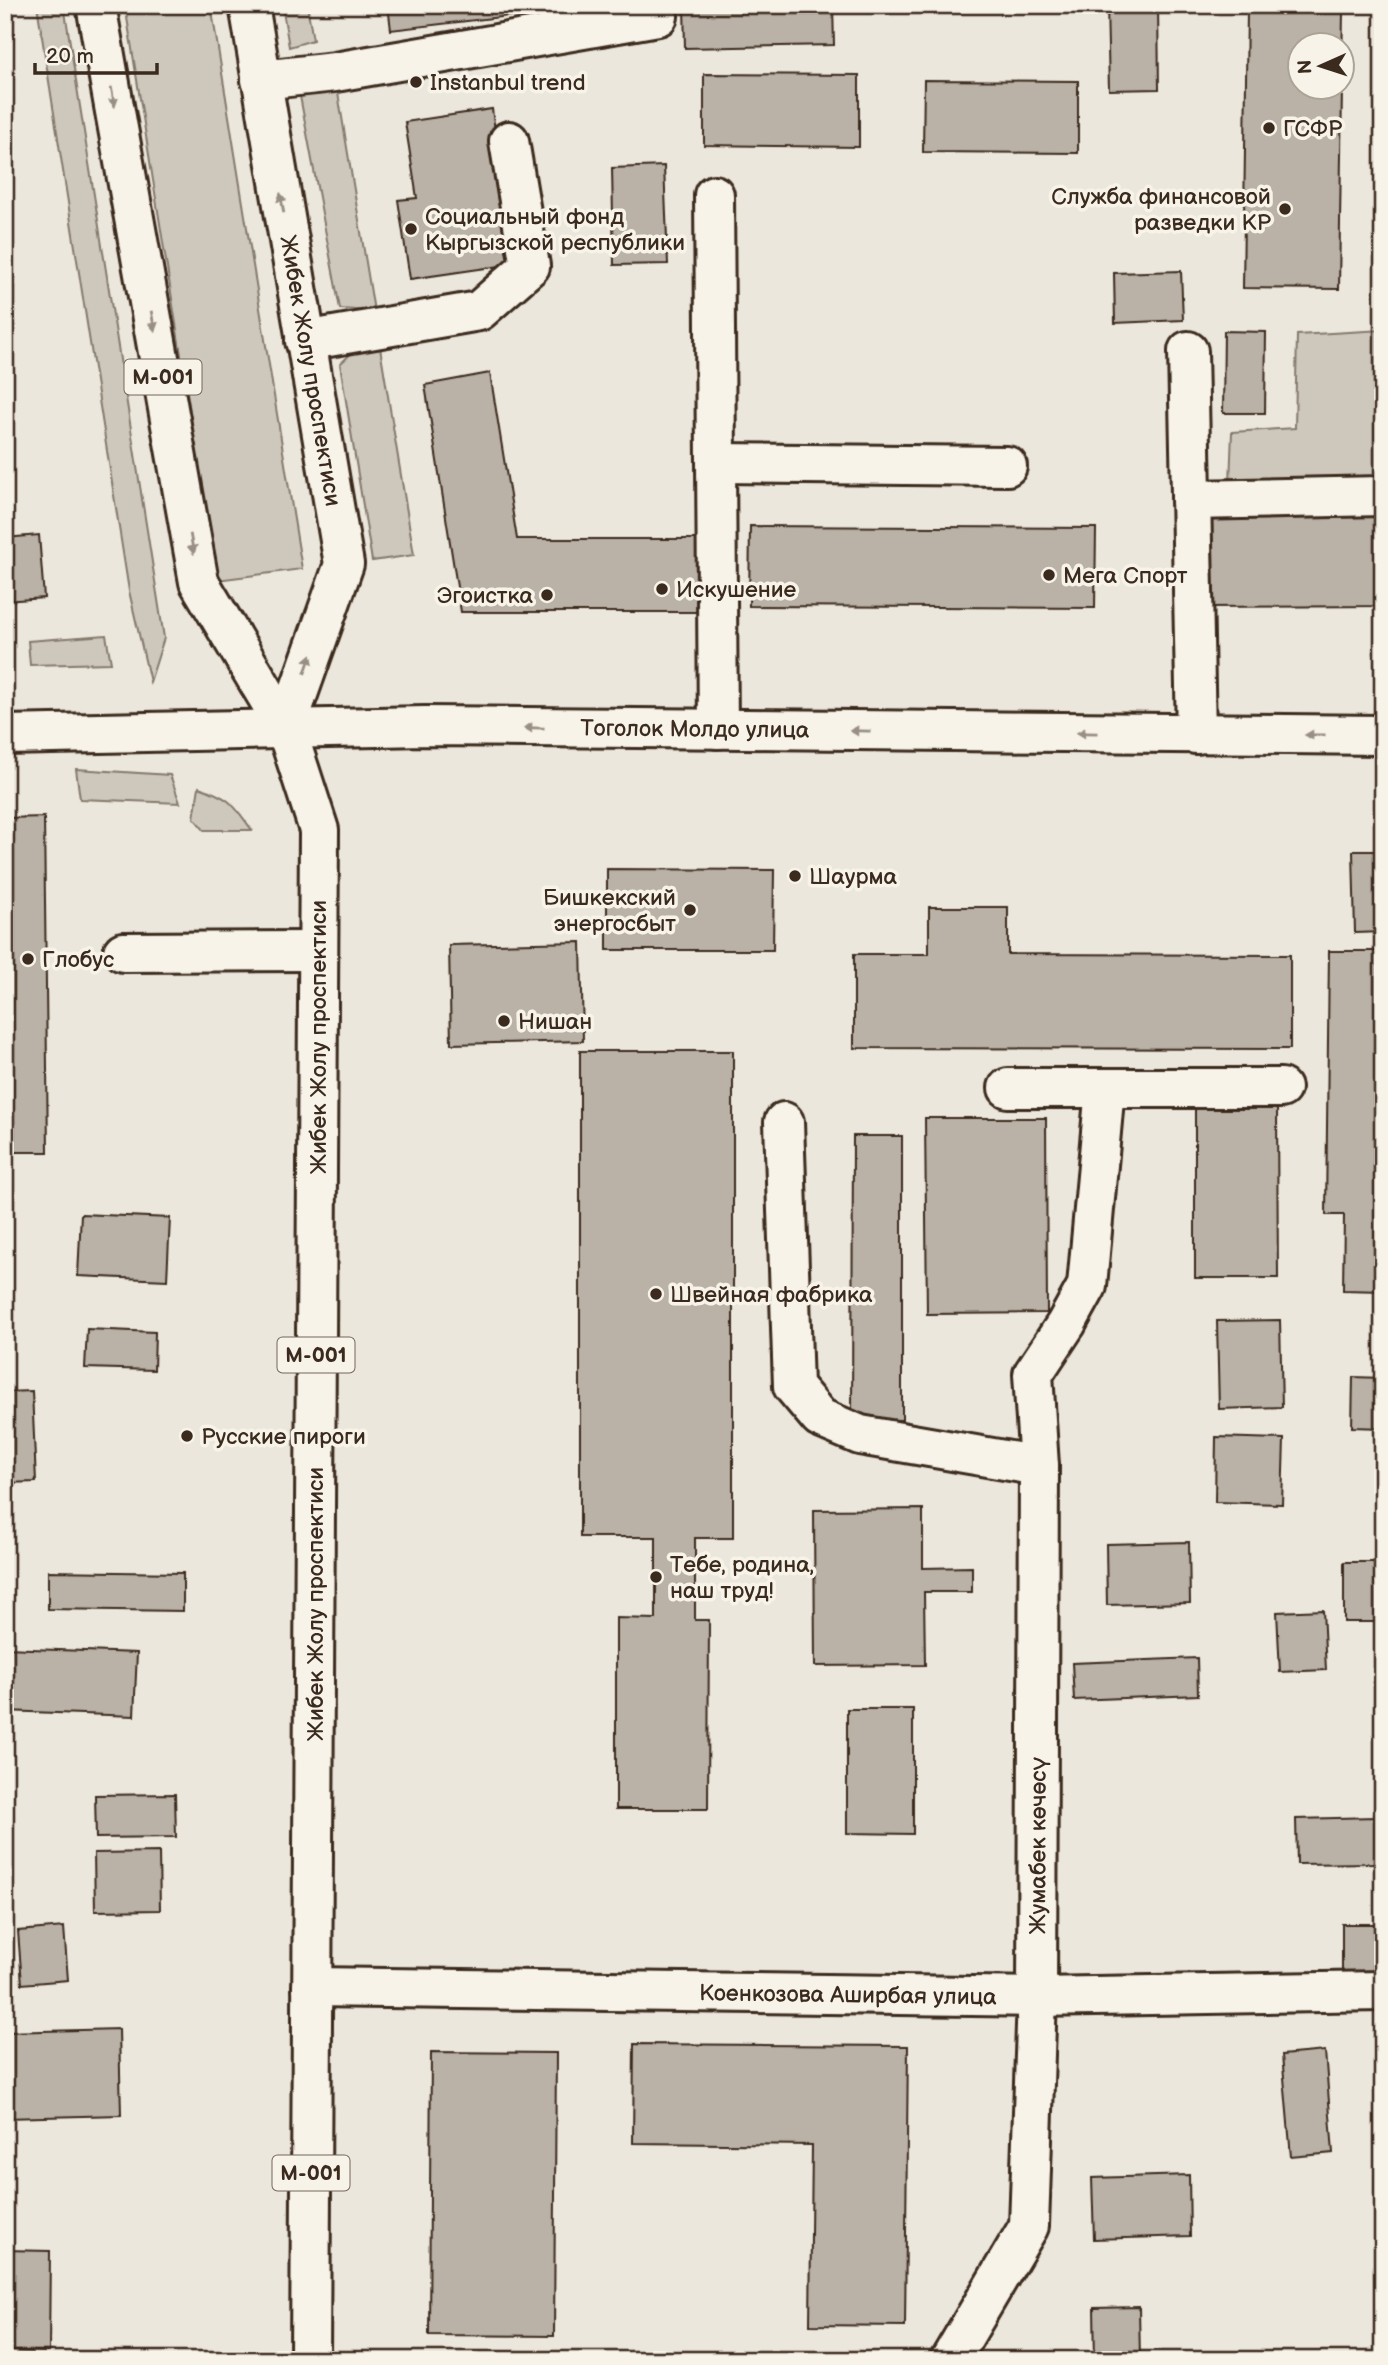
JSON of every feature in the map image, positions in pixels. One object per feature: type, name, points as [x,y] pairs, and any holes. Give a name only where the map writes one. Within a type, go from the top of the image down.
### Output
[{"type":"main road","name":"Жибек Жолу проспектиси","points":[[96,5],[199,582],[286,728],[320,830],[310,2360]]},
{"type":"main road","name":"Жибек Жолу проспектиси","points":[[248,5],[344,564],[286,728]]},
{"type":"main road","points":[[261,80],[335,72],[658,16]]},
{"type":"main road","points":[[305,341],[479,311],[530,266],[509,141]]},
{"type":"main road","points":[[714,195],[718,729]]},
{"type":"main road","points":[[1188,351],[1196,734]]},
{"type":"main road","points":[[717,463],[1007,466]]},
{"type":"main road","points":[[1191,500],[1383,496]]},
{"type":"main road","name":"Тоголок Молдо улица","points":[[5,735],[425,726],[1383,735]]},
{"type":"main road","points":[[123,952],[318,951]]},
{"type":"main road","points":[[1008,1088],[1281,1088]]},
{"type":"main road","name":"Жумабек көчөсү","points":[[950,2360],[1029,2226],[1037,1997],[1039,1466],[1033,1374],[1087,1286],[1105,1088]]},
{"type":"main road","points":[[784,1122],[793,1386],[820,1418],[860,1435],[1039,1466]]},
{"type":"main road","name":"Коенкозова Аширбая улица","points":[[312,1987],[1037,1997],[1383,1991]]},
{"type":"shaded area","points":[[37,5],[64,5],[164,638],[150,682],[129,591]]},
{"type":"shaded area","points":[[125,5],[211,5],[302,569],[217,580]]},
{"type":"shaded area","points":[[282,5],[307,5],[313,40],[289,47]]},
{"type":"shaded area","points":[[336,81],[374,311],[340,309],[300,96]]},
{"type":"shaded area","points":[[377,329],[414,555],[372,561],[340,364]]},
{"type":"shaded area","points":[[1383,330],[1383,481],[1230,483],[1232,432],[1295,428],[1297,335]]},
{"type":"shaded area","points":[[106,635],[111,663],[30,665],[28,641]]},
{"type":"shaded area","points":[[76,769],[170,775],[180,803],[80,799]]},
{"type":"shaded area","points":[[199,787],[230,803],[252,830],[204,830],[194,818]]},
{"type":"building","points":[[388,5],[568,5],[568,9],[391,30]]},
{"type":"building","points":[[684,5],[833,5],[834,45],[685,48]]},
{"type":"building","points":[[1107,5],[1158,5],[1159,89],[1109,90]]},
{"type":"building","points":[[1247,11],[1343,12],[1343,32],[1286,32],[1286,102],[1342,102],[1339,289],[1243,288]]},
{"type":"building","points":[[704,74],[859,75],[859,147],[704,145]]},
{"type":"building","points":[[924,80],[1078,81],[1078,153],[923,152]]},
{"type":"building","points":[[492,109],[514,264],[410,279],[398,200],[417,198],[405,122]]},
{"type":"building","points":[[664,166],[668,264],[614,265],[612,168]]},
{"type":"building","points":[[1181,271],[1183,320],[1115,323],[1114,273]]},
{"type":"building","points":[[1224,331],[1266,332],[1265,413],[1223,413]]},
{"type":"building","points":[[490,373],[517,539],[700,539],[701,612],[461,612],[425,385]]},
{"type":"building","points":[[1206,512],[1383,512],[1383,606],[1206,607]]},
{"type":"building","points":[[750,526],[1096,528],[1095,608],[749,606]]},
{"type":"building","points":[[39,535],[44,598],[5,601],[5,538]]},
{"type":"building","points":[[44,817],[48,1152],[5,1152],[5,818]]},
{"type":"building","points":[[1353,851],[1383,851],[1383,932],[1355,933]]},
{"type":"building","name":"Бишкекский энергосбыт","points":[[607,869],[774,870],[773,950],[607,950]]},
{"type":"building","points":[[929,907],[1008,907],[1008,954],[1290,955],[1290,1049],[854,1048],[854,954],[929,954]]},
{"type":"building","points":[[581,942],[583,1041],[451,1044],[449,945]]},
{"type":"building","points":[[1329,951],[1383,951],[1383,1291],[1343,1290],[1344,1215],[1326,1215]]},
{"type":"building","name":"Швейная фабрика","points":[[580,1051],[733,1051],[733,1538],[695,1538],[695,1620],[709,1620],[708,1809],[616,1809],[616,1618],[656,1619],[656,1537],[580,1537]]},
{"type":"building","points":[[1195,1109],[1277,1109],[1278,1278],[1195,1278]]},
{"type":"building","points":[[925,1118],[1046,1118],[1047,1313],[927,1314]]},
{"type":"building","points":[[853,1136],[902,1136],[902,1420],[852,1419]]},
{"type":"building","points":[[81,1214],[170,1218],[167,1280],[78,1276]]},
{"type":"building","points":[[1280,1320],[1282,1407],[1219,1409],[1217,1321]]},
{"type":"building","points":[[87,1329],[155,1332],[154,1370],[85,1368]]},
{"type":"building","points":[[1353,1377],[1383,1378],[1383,1428],[1352,1427]]},
{"type":"building","points":[[32,1391],[36,1482],[5,1483],[5,1392]]},
{"type":"building","points":[[1216,1437],[1284,1439],[1282,1504],[1215,1502]]},
{"type":"building","points":[[923,1509],[923,1568],[972,1567],[972,1592],[924,1592],[925,1665],[815,1666],[814,1510]]},
{"type":"building","points":[[1189,1542],[1190,1603],[1107,1605],[1106,1544]]},
{"type":"building","points":[[1344,1562],[1383,1562],[1383,1622],[1344,1622]]},
{"type":"building","points":[[48,1571],[183,1573],[183,1611],[48,1609]]},
{"type":"building","points":[[1323,1610],[1326,1670],[1280,1672],[1277,1612]]},
{"type":"building","points":[[5,1648],[137,1653],[134,1716],[5,1711]]},
{"type":"building","points":[[1197,1658],[1198,1695],[1074,1700],[1072,1663]]},
{"type":"building","points":[[847,1709],[913,1709],[913,1834],[847,1833]]},
{"type":"building","points":[[175,1794],[176,1837],[96,1838],[95,1795]]},
{"type":"building","points":[[1375,1817],[1376,1863],[1297,1864],[1296,1819]]},
{"type":"building","points":[[159,1852],[160,1910],[95,1911],[94,1853]]},
{"type":"building","points":[[1342,1924],[1383,1924],[1383,1981],[1342,1980]]},
{"type":"building","points":[[64,1927],[68,1980],[22,1984],[18,1931]]},
{"type":"building","points":[[119,2029],[121,2115],[5,2118],[5,2032]]},
{"type":"building","points":[[634,2044],[908,2046],[905,2326],[810,2325],[812,2145],[633,2143]]},
{"type":"building","points":[[1325,2051],[1333,2153],[1291,2157],[1282,2055]]},
{"type":"building","points":[[431,2052],[556,2053],[554,2336],[429,2335]]},
{"type":"building","points":[[1189,2175],[1190,2236],[1094,2239],[1092,2178]]},
{"type":"building","points":[[5,2250],[50,2251],[49,2352],[5,2351]]},
{"type":"building","points":[[1139,2307],[1140,2360],[1095,2360],[1094,2308]]},
{"type":"place","name":"Instanbul trend","points":[[416,82]]},
{"type":"place","name":"ГСФР","points":[[1269,128]]},
{"type":"place","name":"Служба финансовой разведки КР","points":[[1285,209]]},
{"type":"place","name":"Социальный фонд Кыргызской республики","points":[[411,229]]},
{"type":"place","name":"Мега Спорт","points":[[1049,575]]},
{"type":"place","name":"Искушение","points":[[662,589]]},
{"type":"place","name":"Эгоистка","points":[[547,595]]},
{"type":"place","name":"Шаурма","points":[[795,876]]},
{"type":"place","name":"Бишкекский энергосбыт","points":[[690,910]]},
{"type":"place","name":"Глобус","points":[[28,959]]},
{"type":"place","name":"Нишан","points":[[504,1021]]},
{"type":"place","name":"Швейная фабрика","points":[[656,1294]]},
{"type":"place","name":"Русские пироги","points":[[187,1436]]},
{"type":"place","name":"Тебе, родина, наш труд!","points":[[656,1577]]}]
